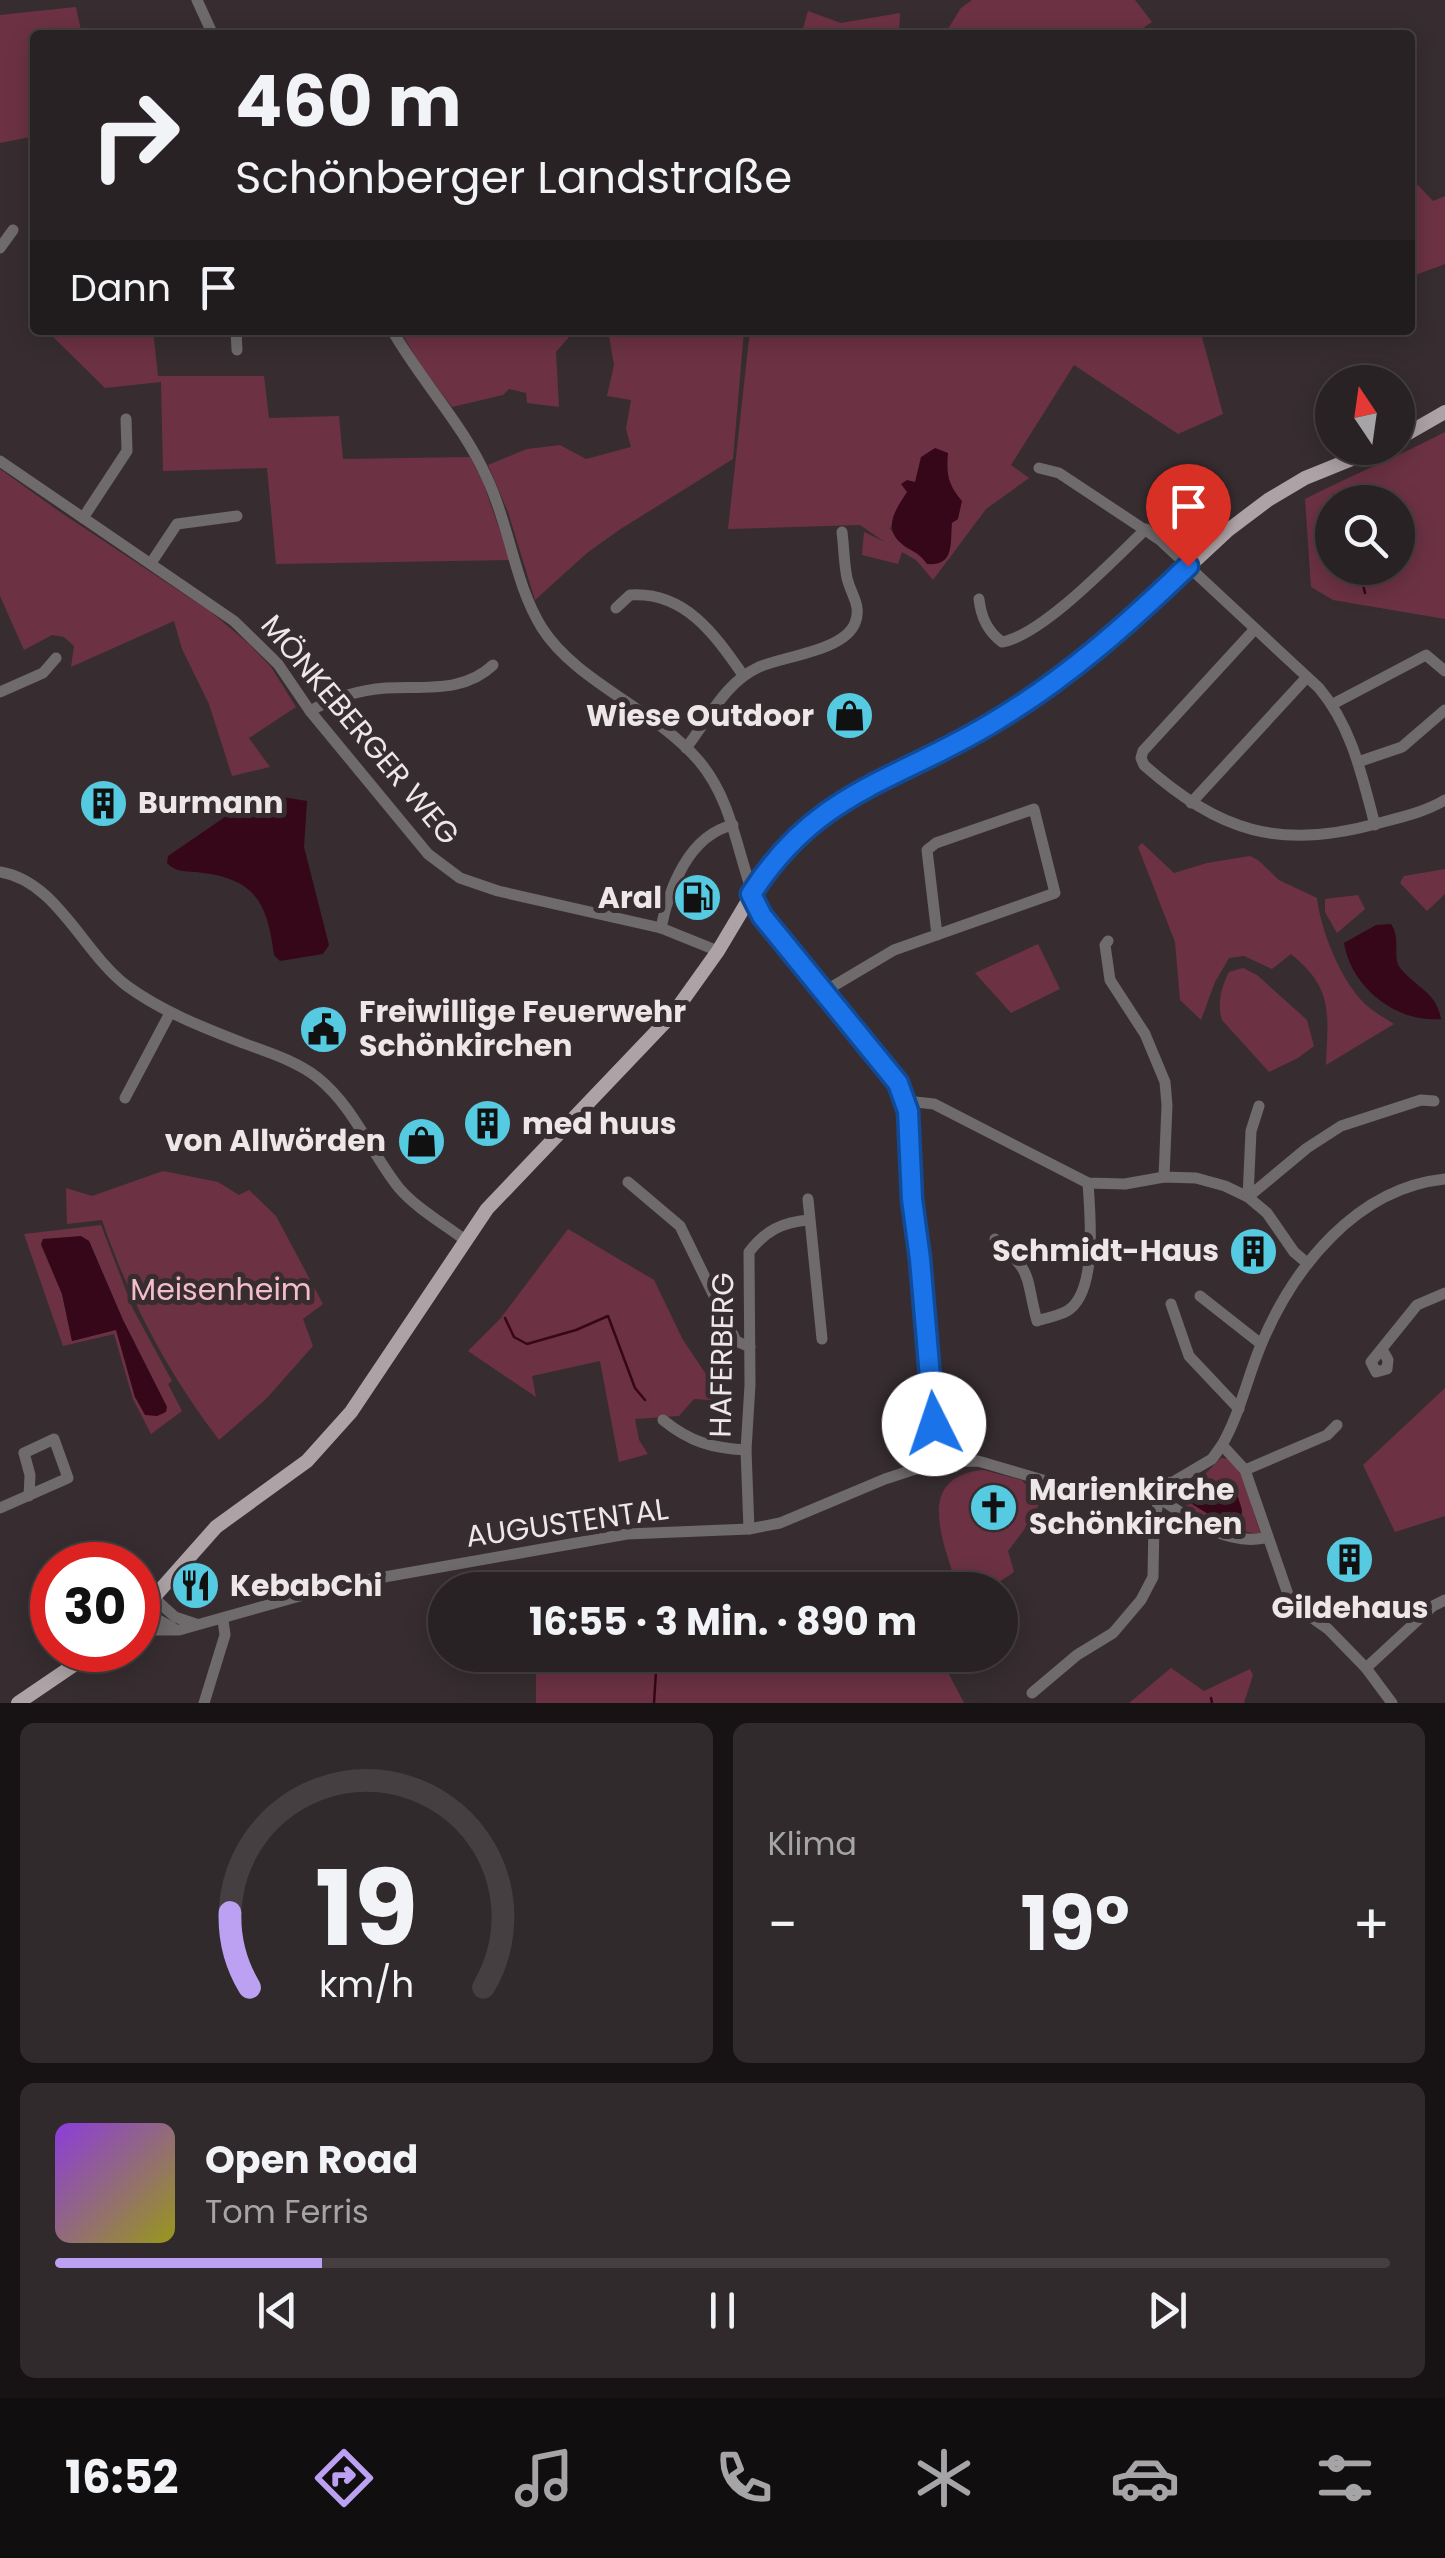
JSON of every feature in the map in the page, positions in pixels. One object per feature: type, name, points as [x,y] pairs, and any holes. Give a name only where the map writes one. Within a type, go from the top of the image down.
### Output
[{"type":"main road","points":[[1415,430],[1445,412]]},
{"type":"main road","points":[[160,1589],[224,1519],[307,1460],[333,1434],[500,1194],[673,1014],[718,951],[768,867],[795,837],[832,807],[879,779],[941,753],[1002,717],[1131,620],[1247,515],[1286,488],[1339,465]]},
{"type":"main road","points":[[18,1703],[64,1672]]},
{"type":"street","points":[[197,0],[211,30]]},
{"type":"street","points":[[0,248],[13,230]]},
{"type":"street","points":[[236,335],[236,350]]},
{"type":"street","points":[[395,335],[477,458],[496,500],[531,608],[544,631],[562,652],[686,748],[715,784],[733,825],[751,894],[762,916],[898,1083],[906,1101],[936,1462],[978,1462],[1080,1490],[1158,1492],[1189,1475],[1212,1459],[1222,1445],[1262,1344],[1308,1263],[1348,1220],[1376,1202],[1406,1188],[1445,1179]]},
{"type":"street","points":[[83,518],[127,451],[126,419]]},
{"type":"street","name":"MÖNKEBERGER WEG","points":[[0,461],[200,596],[258,642],[428,854],[460,878],[498,892],[661,928],[718,951]]},
{"type":"street","points":[[1039,468],[1059,473],[1146,529],[1333,704],[1358,762],[1374,825]]},
{"type":"street","points":[[151,563],[178,524],[237,516]]},
{"type":"street","points":[[979,599],[981,616],[995,636],[1002,642],[1015,639],[1072,599],[1146,529]]},
{"type":"street","points":[[686,748],[722,697],[743,675],[840,641],[850,632],[858,607],[847,577],[842,532]]},
{"type":"street","points":[[616,608],[630,595],[647,594],[687,610],[716,636],[743,675]]},
{"type":"street","points":[[1254,630],[1143,752],[1140,758],[1144,765],[1191,804],[1234,824],[1278,835],[1325,836],[1426,810],[1445,800]]},
{"type":"street","points":[[1333,704],[1426,655],[1445,671]]},
{"type":"street","points":[[0,692],[43,673],[56,658]]},
{"type":"street","points":[[310,711],[364,691],[455,684],[479,678],[493,665]]},
{"type":"street","points":[[1191,804],[1307,677]]},
{"type":"street","points":[[1358,762],[1402,747],[1445,710]]},
{"type":"street","points":[[825,991],[894,950],[937,935],[1054,893],[1034,810],[936,843],[927,850],[937,935]]},
{"type":"street","points":[[661,928],[671,890],[686,864],[712,834],[733,825]]},
{"type":"street","points":[[0,872],[36,887],[91,952],[126,985],[170,1013],[278,1056],[316,1076],[344,1107],[401,1190],[465,1240]]},
{"type":"street","points":[[1108,941],[1110,980],[1145,1034],[1164,1082],[1164,1176]]},
{"type":"street","points":[[125,1098],[170,1013]]},
{"type":"street","points":[[1248,1197],[1307,1148],[1341,1126],[1420,1100],[1434,1101]]},
{"type":"street","points":[[906,1101],[934,1104],[1088,1182],[1125,1184],[1164,1176],[1196,1178],[1226,1186],[1267,1213],[1294,1252],[1308,1263]]},
{"type":"street","points":[[1248,1197],[1251,1132],[1259,1106]]},
{"type":"street","points":[[628,1182],[680,1226],[736,1341],[750,1346]]},
{"type":"street","points":[[995,1240],[1029,1275],[1036,1321],[1067,1311],[1080,1292],[1091,1248],[1088,1182]]},
{"type":"street","points":[[808,1199],[822,1339]]},
{"type":"street","name":"HAFERBERG","points":[[750,1529],[746,1450],[750,1252],[768,1232],[794,1221],[809,1220]]},
{"type":"street","points":[[1383,1351],[1417,1305],[1445,1293]]},
{"type":"street","points":[[1200,1296],[1262,1344]]},
{"type":"street","points":[[1172,1304],[1189,1356],[1239,1409]]},
{"type":"street","points":[[663,1420],[704,1446],[746,1450]]},
{"type":"street","points":[[1245,1470],[1328,1436],[1337,1424]]},
{"type":"street","points":[[0,1508],[29,1496],[68,1478],[54,1439],[24,1453],[30,1475],[29,1496]]},
{"type":"street","points":[[1222,1445],[1245,1470],[1265,1538],[1291,1603],[1328,1629],[1366,1668],[1392,1703]]},
{"type":"street","name":"AUGUSTENTAL","points":[[160,1630],[223,1620],[338,1586],[628,1534],[750,1529],[812,1512],[885,1479],[936,1462]]},
{"type":"street","points":[[1158,1492],[1214,1532],[1253,1540],[1265,1538]]},
{"type":"street","points":[[1032,1693],[1077,1655],[1113,1633],[1141,1600],[1153,1577],[1158,1492]]},
{"type":"street","points":[[1366,1668],[1433,1606],[1445,1600]]},
{"type":"street","points":[[160,1612],[200,1625]]},
{"type":"street","points":[[204,1703],[225,1636],[223,1620]]},
{"type":"street","points":[[160,1621],[179,1630]]},
{"type":"green space","points":[[972,0],[1135,0],[1152,22],[1140,30],[947,30],[961,8]]},
{"type":"green space","points":[[76,7],[81,30],[30,30],[30,137],[0,143],[0,15]]},
{"type":"green space","points":[[808,11],[841,23],[900,13],[899,30],[802,30]]},
{"type":"green space","points":[[1415,182],[1433,201],[1445,196],[1445,264],[1415,275]]},
{"type":"green space","points":[[51,335],[154,335],[158,376],[264,376],[269,418],[339,416],[343,459],[470,457],[483,482],[510,560],[276,564],[267,468],[163,471],[161,382],[105,388]]},
{"type":"green space","points":[[403,335],[571,335],[556,352],[559,407],[527,403],[526,393],[509,389],[503,395],[452,407]]},
{"type":"green space","points":[[609,335],[744,335],[733,459],[619,530],[535,600],[508,512],[488,465],[527,449],[560,445],[586,459],[631,447],[626,429],[631,400],[607,396],[614,365]]},
{"type":"green space","points":[[749,335],[1201,335],[1223,414],[1178,434],[1074,365],[1011,465],[1029,478],[986,509],[933,580],[916,560],[902,552],[898,564],[862,555],[864,532],[885,542],[860,525],[728,529]],"holes":[[[947,453],[950,543],[920,553],[906,548],[890,529],[907,496]]]},
{"type":"green space","points":[[1445,432],[1445,619],[1333,600],[1311,587],[1305,499],[1315,494],[1315,585],[1415,585],[1415,485],[1334,485],[1376,465],[1415,465],[1415,446]]},
{"type":"green space","points":[[0,469],[211,612],[271,667],[296,707],[249,738],[270,767],[232,776],[209,704],[182,649],[174,621],[71,667],[74,646],[64,637],[52,635],[24,650],[0,596]]},
{"type":"green space","points":[[1142,843],[1174,873],[1250,856],[1279,880],[1317,898],[1327,938],[1345,978],[1365,1004],[1394,1024],[1326,1065],[1325,1003],[1315,979],[1291,954],[1272,969],[1244,956],[1229,958],[1201,1020],[1180,1000],[1175,942],[1138,847]]},
{"type":"green space","points":[[1445,869],[1445,894],[1427,911],[1400,883],[1404,876]]},
{"type":"green space","points":[[1358,895],[1365,909],[1337,933],[1325,912],[1325,899]]},
{"type":"green space","points":[[1038,944],[1060,989],[1011,1013],[975,973]]},
{"type":"green space","points":[[1243,968],[1257,975],[1307,1020],[1314,1046],[1269,1072],[1222,1020],[1220,1002],[1226,978],[1229,972]]},
{"type":"green space","name":"Meisenheim","points":[[163,1171],[218,1182],[239,1195],[249,1190],[276,1216],[323,1304],[303,1319],[313,1346],[266,1399],[219,1440],[152,1335],[102,1220],[67,1224],[66,1188],[92,1196]]},
{"type":"green space","points":[[101,1225],[133,1309],[172,1381],[168,1384],[182,1411],[151,1434],[133,1399],[114,1334],[63,1346],[24,1234]],"holes":[[[89,1241],[167,1407],[135,1398],[116,1329],[72,1341],[62,1294],[41,1245]]]},
{"type":"green space","points":[[568,1229],[654,1280],[683,1340],[724,1401],[694,1399],[679,1416],[635,1419],[639,1440],[648,1454],[619,1462],[600,1361],[532,1376],[536,1397],[468,1351],[500,1319]]},
{"type":"green space","points":[[1445,1388],[1445,1516],[1395,1532],[1363,1465]]},
{"type":"green space","points":[[1221,1458],[1230,1459],[1240,1470],[1261,1535],[1217,1525],[1168,1494],[1201,1478]]},
{"type":"green space","points":[[983,1470],[1022,1480],[1039,1501],[1036,1514],[1008,1551],[1014,1572],[953,1572],[942,1535],[940,1500],[947,1486],[961,1475]]},
{"type":"green space","points":[[1171,1668],[1204,1691],[1250,1669],[1253,1675],[1244,1703],[1129,1703]]},
{"type":"green space","points":[[536,1672],[948,1672],[964,1703],[536,1703]]},
{"type":"shaded area","points":[[935,448],[948,453],[949,478],[962,501],[958,519],[952,523],[947,557],[927,564],[894,535],[892,522],[907,492],[901,484],[907,480],[915,482],[921,457]]},
{"type":"shaded area","points":[[276,796],[307,801],[304,847],[329,945],[323,954],[280,961],[274,955],[262,906],[244,886],[216,875],[177,870],[167,863],[168,856],[241,806]]},
{"type":"shaded area","points":[[1391,924],[1398,965],[1431,996],[1441,1019],[1408,1015],[1378,999],[1348,959],[1344,943],[1376,925]]},
{"type":"shaded area","points":[[81,1236],[89,1241],[166,1412],[145,1415],[135,1397],[116,1330],[72,1341],[62,1294],[41,1244],[43,1239]]},
{"type":"shaded area","points":[[1222,1482],[1235,1487],[1242,1510],[1241,1522],[1220,1519],[1189,1502]]},
{"type":"waterway","points":[[1363,585],[1365,593]]},
{"type":"waterway","points":[[505,1318],[514,1337],[527,1344],[608,1316],[635,1388],[645,1400]]},
{"type":"waterway","points":[[654,1703],[656,1672]]},
{"type":"waterway","points":[[1211,1698],[1212,1703]]},
{"type":"place","name":"Wiese Outdoor","points":[[849,716]]},
{"type":"place","name":"Burmann","points":[[103,803]]},
{"type":"place","name":"Aral","points":[[697,898]]},
{"type":"place","name":"Freiwillige Feuerwehr Schönkirchen","points":[[324,1029]]},
{"type":"place","name":"med huus","points":[[487,1124]]},
{"type":"place","name":"von Allwörden","points":[[421,1141]]},
{"type":"place","name":"Schmidt-Haus","points":[[1254,1251]]},
{"type":"place","name":"Marienkirche Schönkirchen","points":[[994,1507]]},
{"type":"place","name":"Gildehaus","points":[[1350,1559]]},
{"type":"place","name":"KebabChi","points":[[195,1586]]},
{"type":"route","points":[[934,1424],[906,1101],[898,1083],[762,916],[751,894],[768,867],[795,837],[832,807],[879,779],[941,753],[1002,717],[1131,620],[1188,566]]}]
